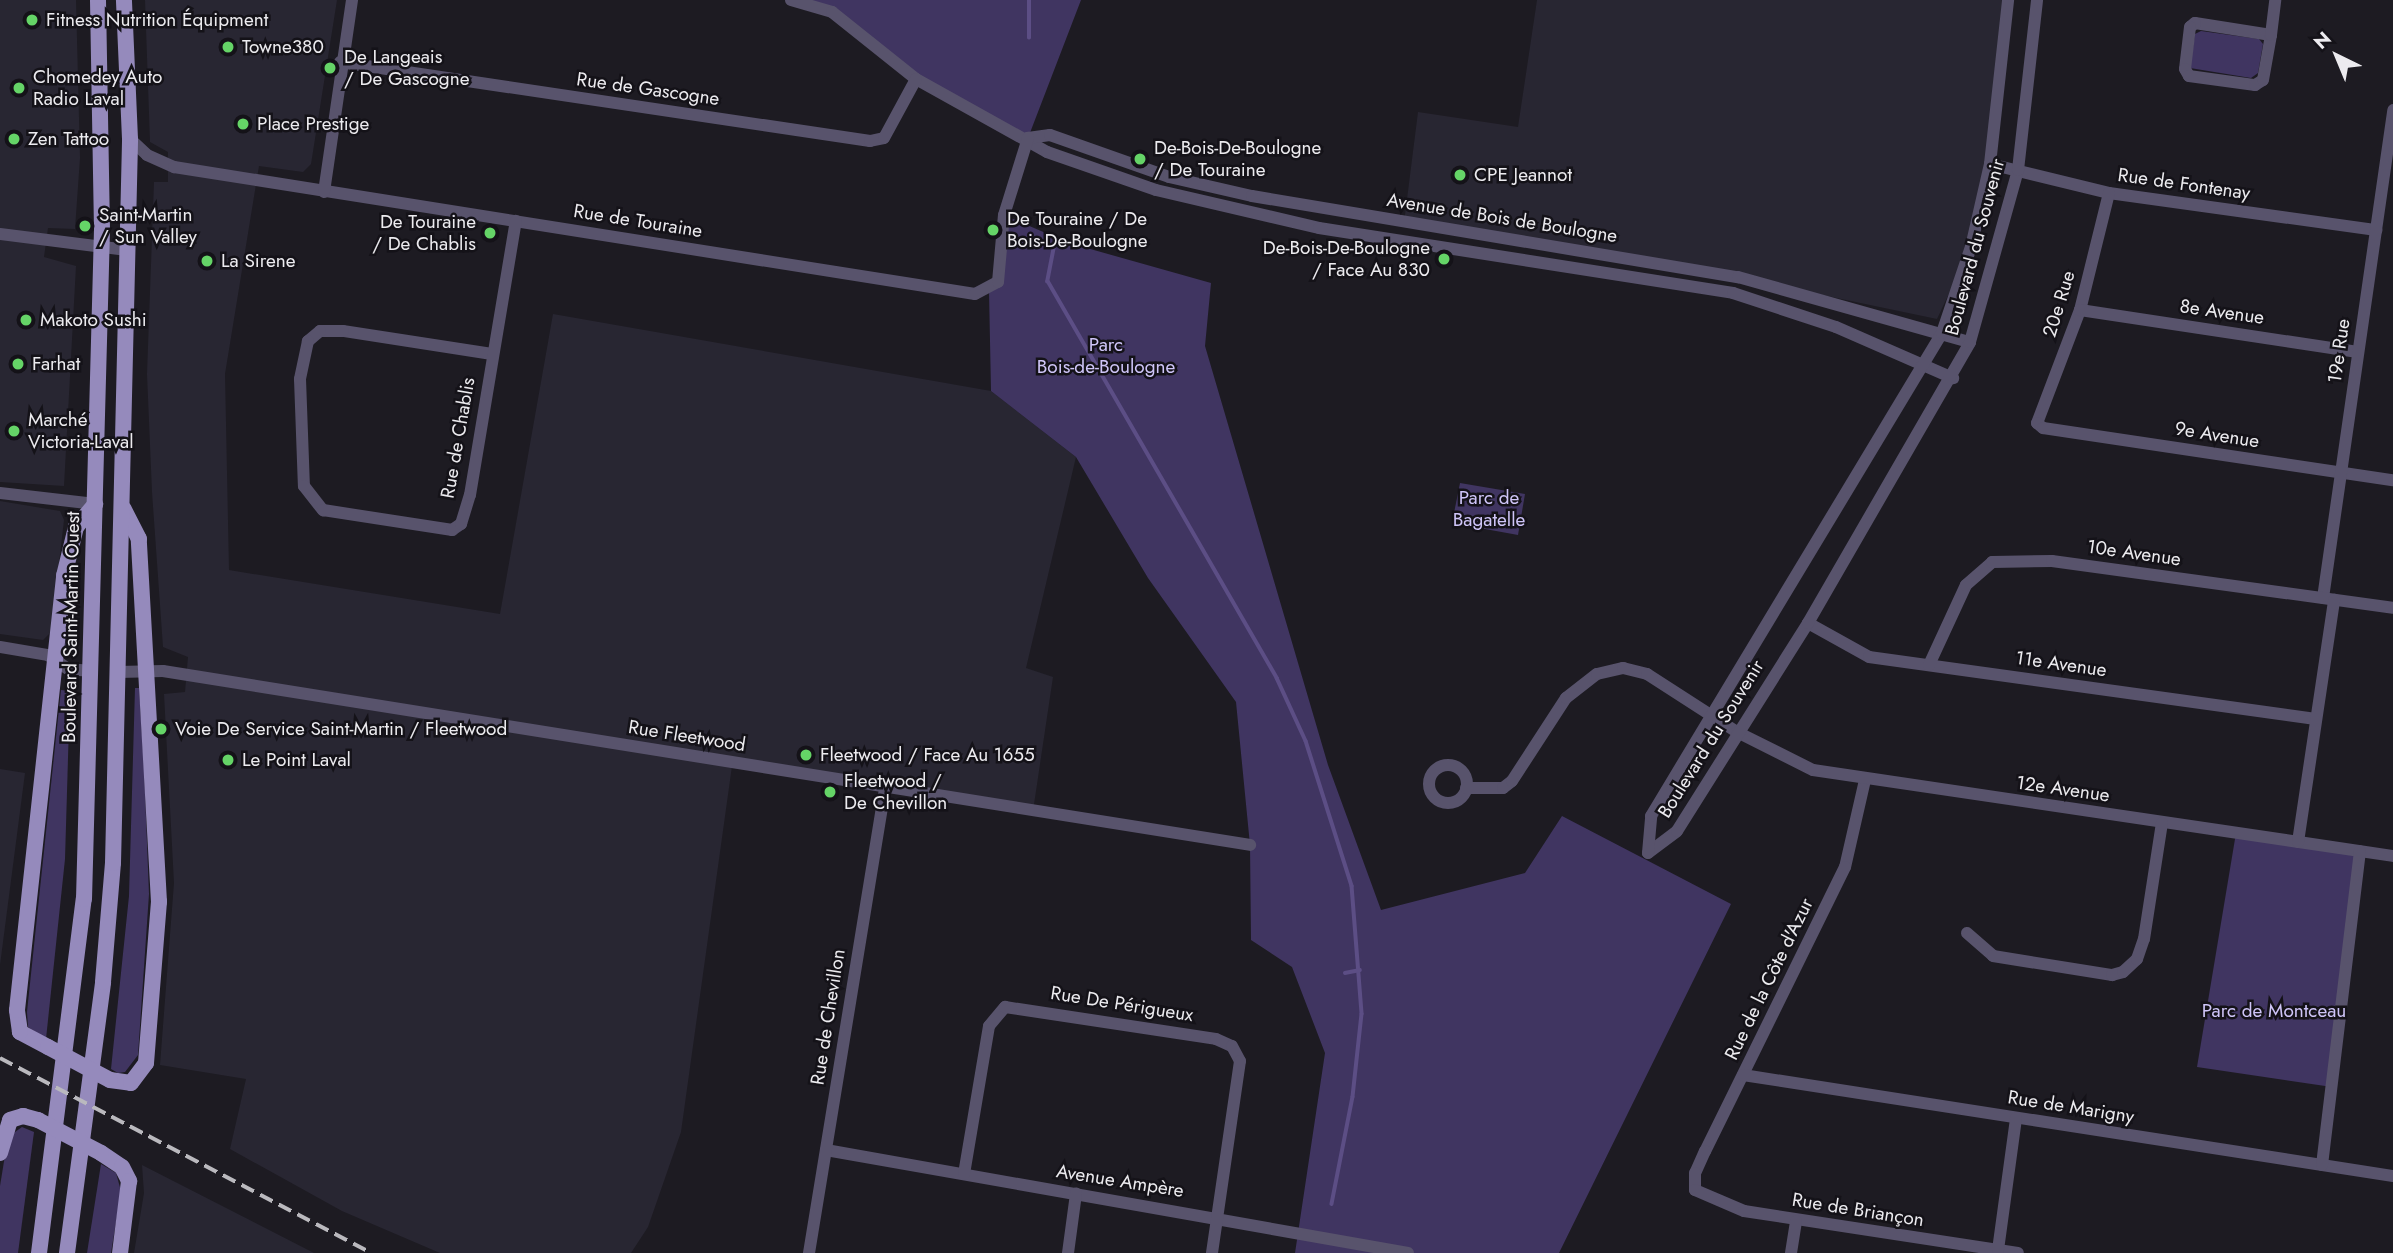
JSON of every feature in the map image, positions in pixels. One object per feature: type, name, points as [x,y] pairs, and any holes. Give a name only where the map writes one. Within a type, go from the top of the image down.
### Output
[{"type":"main road","name":"Boulevard Saint-Martin Ouest","points":[[39,1253],[83,919],[101,249],[103,107],[98,0]]},
{"type":"main road","points":[[67,1253],[109,922],[118,672],[130,139],[124,0]]},
{"type":"main road","points":[[95,504],[76,527],[69,552],[16,1020],[22,1034],[110,1080],[131,1083],[145,1069],[156,977],[159,859],[139,539],[122,504]]},
{"type":"main road","points":[[0,1153],[9,1121],[20,1116],[38,1121],[101,1153],[122,1167],[129,1181],[120,1253]]},
{"type":"street","points":[[324,191],[352,0]]},
{"type":"street","name":"Avenue de Bois de Boulogne","points":[[790,0],[832,12],[916,79],[960,106],[1028,138],[1047,152],[1202,204],[1318,228],[1733,293],[1836,327],[1953,378]]},
{"type":"street","name":"Boulevard du Souvenir","points":[[2008,0],[1990,164],[1971,247],[1942,334],[1926,365],[1651,816],[1647,853],[1677,831],[1808,623],[1953,378],[1970,342],[2018,170],[2037,0]]},
{"type":"street","points":[[2271,35],[2194,23],[2190,27],[2185,69],[2189,76],[2255,85],[2263,80],[2271,35],[2275,0]]},
{"type":"street","name":"Rue de Gascogne","points":[[341,62],[870,141],[884,138],[916,79]]},
{"type":"street","name":"19e Rue","points":[[2298,842],[2316,719],[2341,473],[2393,110]]},
{"type":"street","name":"Avenue de Bois de Boulogne","points":[[1028,138],[1050,135],[1169,177],[1252,196],[1738,277],[1970,342]]},
{"type":"street","name":"Rue de Touraine","points":[[130,139],[150,156],[174,167],[975,294],[998,282],[1004,215],[1028,138]]},
{"type":"street","name":"Rue de Fontenay","points":[[1990,164],[2109,193],[2376,230]]},
{"type":"street","name":"20e Rue","points":[[2037,423],[2080,310],[2109,193]]},
{"type":"street","name":"Rue de Chablis","points":[[492,354],[343,331],[320,331],[308,341],[300,379],[304,486],[323,509],[453,530],[461,524],[470,495],[516,221]]},
{"type":"street","points":[[0,234],[101,249],[127,250]]},
{"type":"street","name":"8e Avenue","points":[[2080,310],[2358,352]]},
{"type":"street","name":"9e Avenue","points":[[2037,423],[2043,428],[2393,480]]},
{"type":"street","points":[[0,493],[95,504]]},
{"type":"street","name":"10e Avenue","points":[[1929,665],[1966,585],[1992,562],[2052,561],[2393,608]]},
{"type":"street","name":"11e Avenue","points":[[1808,623],[1869,657],[2316,719]]},
{"type":"street","points":[[0,646],[48,655],[68,669],[91,671]]},
{"type":"street","name":"12e Avenue","points":[[1466,788],[1492,792],[1513,781],[1566,698],[1597,674],[1623,668],[1647,674],[1788,762],[1865,780],[2393,856]]},
{"type":"street","name":"Rue Fleetwood","points":[[118,672],[149,671],[1250,845]]},
{"type":"street","name":"Rue de la Côte d'Azur","points":[[1695,1190],[1695,1173],[1844,867],[1865,780]]},
{"type":"street","name":"Rue de Chevillon","points":[[809,1253],[885,787]]},
{"type":"street","points":[[1967,933],[1993,956],[2112,975],[2123,972],[2137,959],[2144,939],[2162,822]]},
{"type":"street","points":[[2322,1165],[2360,851]]},
{"type":"street","name":"Rue De Périgueux","points":[[964,1174],[989,1026],[1005,1007],[1216,1039],[1232,1046],[1240,1061],[1217,1216]]},
{"type":"street","name":"Rue de Marigny","points":[[1743,1075],[2393,1176]]},
{"type":"street","points":[[1998,1250],[2016,1118]]},
{"type":"street","name":"Avenue Ampère","points":[[826,1150],[1217,1216],[1408,1253]]},
{"type":"street","name":"Rue de Briançon","points":[[1695,1190],[1744,1211],[2018,1253]]},
{"type":"street","points":[[1068,1253],[1076,1194]]},
{"type":"street","points":[[1212,1253],[1217,1216]]},
{"type":"street","points":[[1791,1253],[1796,1221]]},
{"type":"shaded area","points":[[0,0],[76,0],[80,158],[75,229],[48,228],[44,257],[76,266],[64,486],[0,482]]},
{"type":"shaded area","points":[[145,0],[337,0],[311,164],[303,172],[259,166],[225,374],[229,570],[500,614],[553,314],[991,391],[1076,457],[1026,668],[1053,677],[1033,811],[732,766],[681,1132],[648,1227],[631,1253],[440,1253],[342,1211],[230,1149],[246,1079],[160,1065],[174,883],[164,694],[185,692],[188,657],[163,647],[152,492],[147,374],[154,182],[168,182],[168,152],[150,142]]},
{"type":"shaded area","points":[[1537,0],[2008,0],[1990,164],[1971,247],[1937,319],[1698,269],[1404,223],[1418,112],[1518,127]]},
{"type":"shaded area","points":[[0,501],[60,511],[64,520],[51,632],[43,640],[0,634]]},
{"type":"shaded area","points":[[0,769],[25,773],[0,965]]},
{"type":"shaded area","points":[[142,1165],[314,1253],[134,1253],[144,1193]]},
{"type":"green space","points":[[800,0],[1081,0],[1028,138],[960,106],[858,30]]},
{"type":"green space","points":[[2201,31],[2259,39],[2263,44],[2258,73],[2251,78],[2190,68],[2195,34]]},
{"type":"green space","name":"Parc Bois-de-Boulogne","points":[[1004,215],[1069,243],[1211,283],[1205,346],[1328,765],[1381,910],[1525,873],[1562,816],[1731,904],[1559,1253],[1295,1253],[1325,1053],[1292,967],[1251,940],[1250,845],[1236,702],[1148,578],[1076,457],[991,391],[989,291],[998,282]]},
{"type":"green space","name":"Parc de Bagatelle","points":[[1460,483],[1525,494],[1518,535],[1452,523]]},
{"type":"green space","points":[[75,597],[76,651],[69,655],[64,648]]},
{"type":"green space","points":[[135,688],[139,688],[149,894],[138,1055],[125,1072],[118,1073],[111,1069],[129,896]]},
{"type":"green space","points":[[61,690],[70,691],[65,859],[46,1039],[28,1027],[27,1012]]},
{"type":"green space","name":"Parc de Montceau","points":[[2236,833],[2360,851],[2332,1087],[2197,1067]]},
{"type":"green space","points":[[22,1127],[34,1132],[18,1253],[0,1253],[0,1186],[8,1137]]},
{"type":"green space","points":[[101,1164],[116,1173],[121,1191],[111,1253],[87,1253]]},
{"type":"waterway","points":[[1029,0],[1029,38]]},
{"type":"waterway","points":[[1054,249],[1048,281],[1277,678],[1306,741],[1352,886],[1362,1014],[1353,1097],[1332,1204]]},
{"type":"waterway","points":[[1345,973],[1360,970]]},
{"type":"railway","points":[[0,1058],[371,1253]]},
{"type":"place","name":"Fitness Nutrition Équipment","points":[[32,20]]},
{"type":"place","name":"Towne380","points":[[228,47]]},
{"type":"place","name":"De Langeais / De Gascogne","points":[[330,68]]},
{"type":"place","name":"Chomedey Auto Radio Laval","points":[[19,88]]},
{"type":"place","name":"Place Prestige","points":[[243,124]]},
{"type":"place","name":"Zen Tattoo","points":[[14,139]]},
{"type":"place","name":"De-Bois-De-Boulogne / De Touraine","points":[[1140,159]]},
{"type":"place","name":"CPE Jeannot","points":[[1460,175]]},
{"type":"place","name":"Saint-Martin / Sun Valley","points":[[85,226]]},
{"type":"place","name":"De Touraine / De Bois-De-Boulogne","points":[[993,230]]},
{"type":"place","name":"De Touraine / De Chablis","points":[[490,233]]},
{"type":"place","name":"De-Bois-De-Boulogne / Face Au 830","points":[[1444,259]]},
{"type":"place","name":"La Sirene","points":[[207,261]]},
{"type":"place","name":"Makoto Sushi","points":[[26,320]]},
{"type":"place","name":"Farhat","points":[[18,364]]},
{"type":"place","name":"Marché Victoria-Laval","points":[[14,431]]},
{"type":"place","name":"Voie De Service Saint-Martin / Fleetwood","points":[[161,729]]},
{"type":"place","name":"Fleetwood / Face Au 1655","points":[[806,755]]},
{"type":"place","name":"Le Point Laval","points":[[228,760]]},
{"type":"place","name":"Fleetwood / De Chevillon","points":[[830,792]]}]
